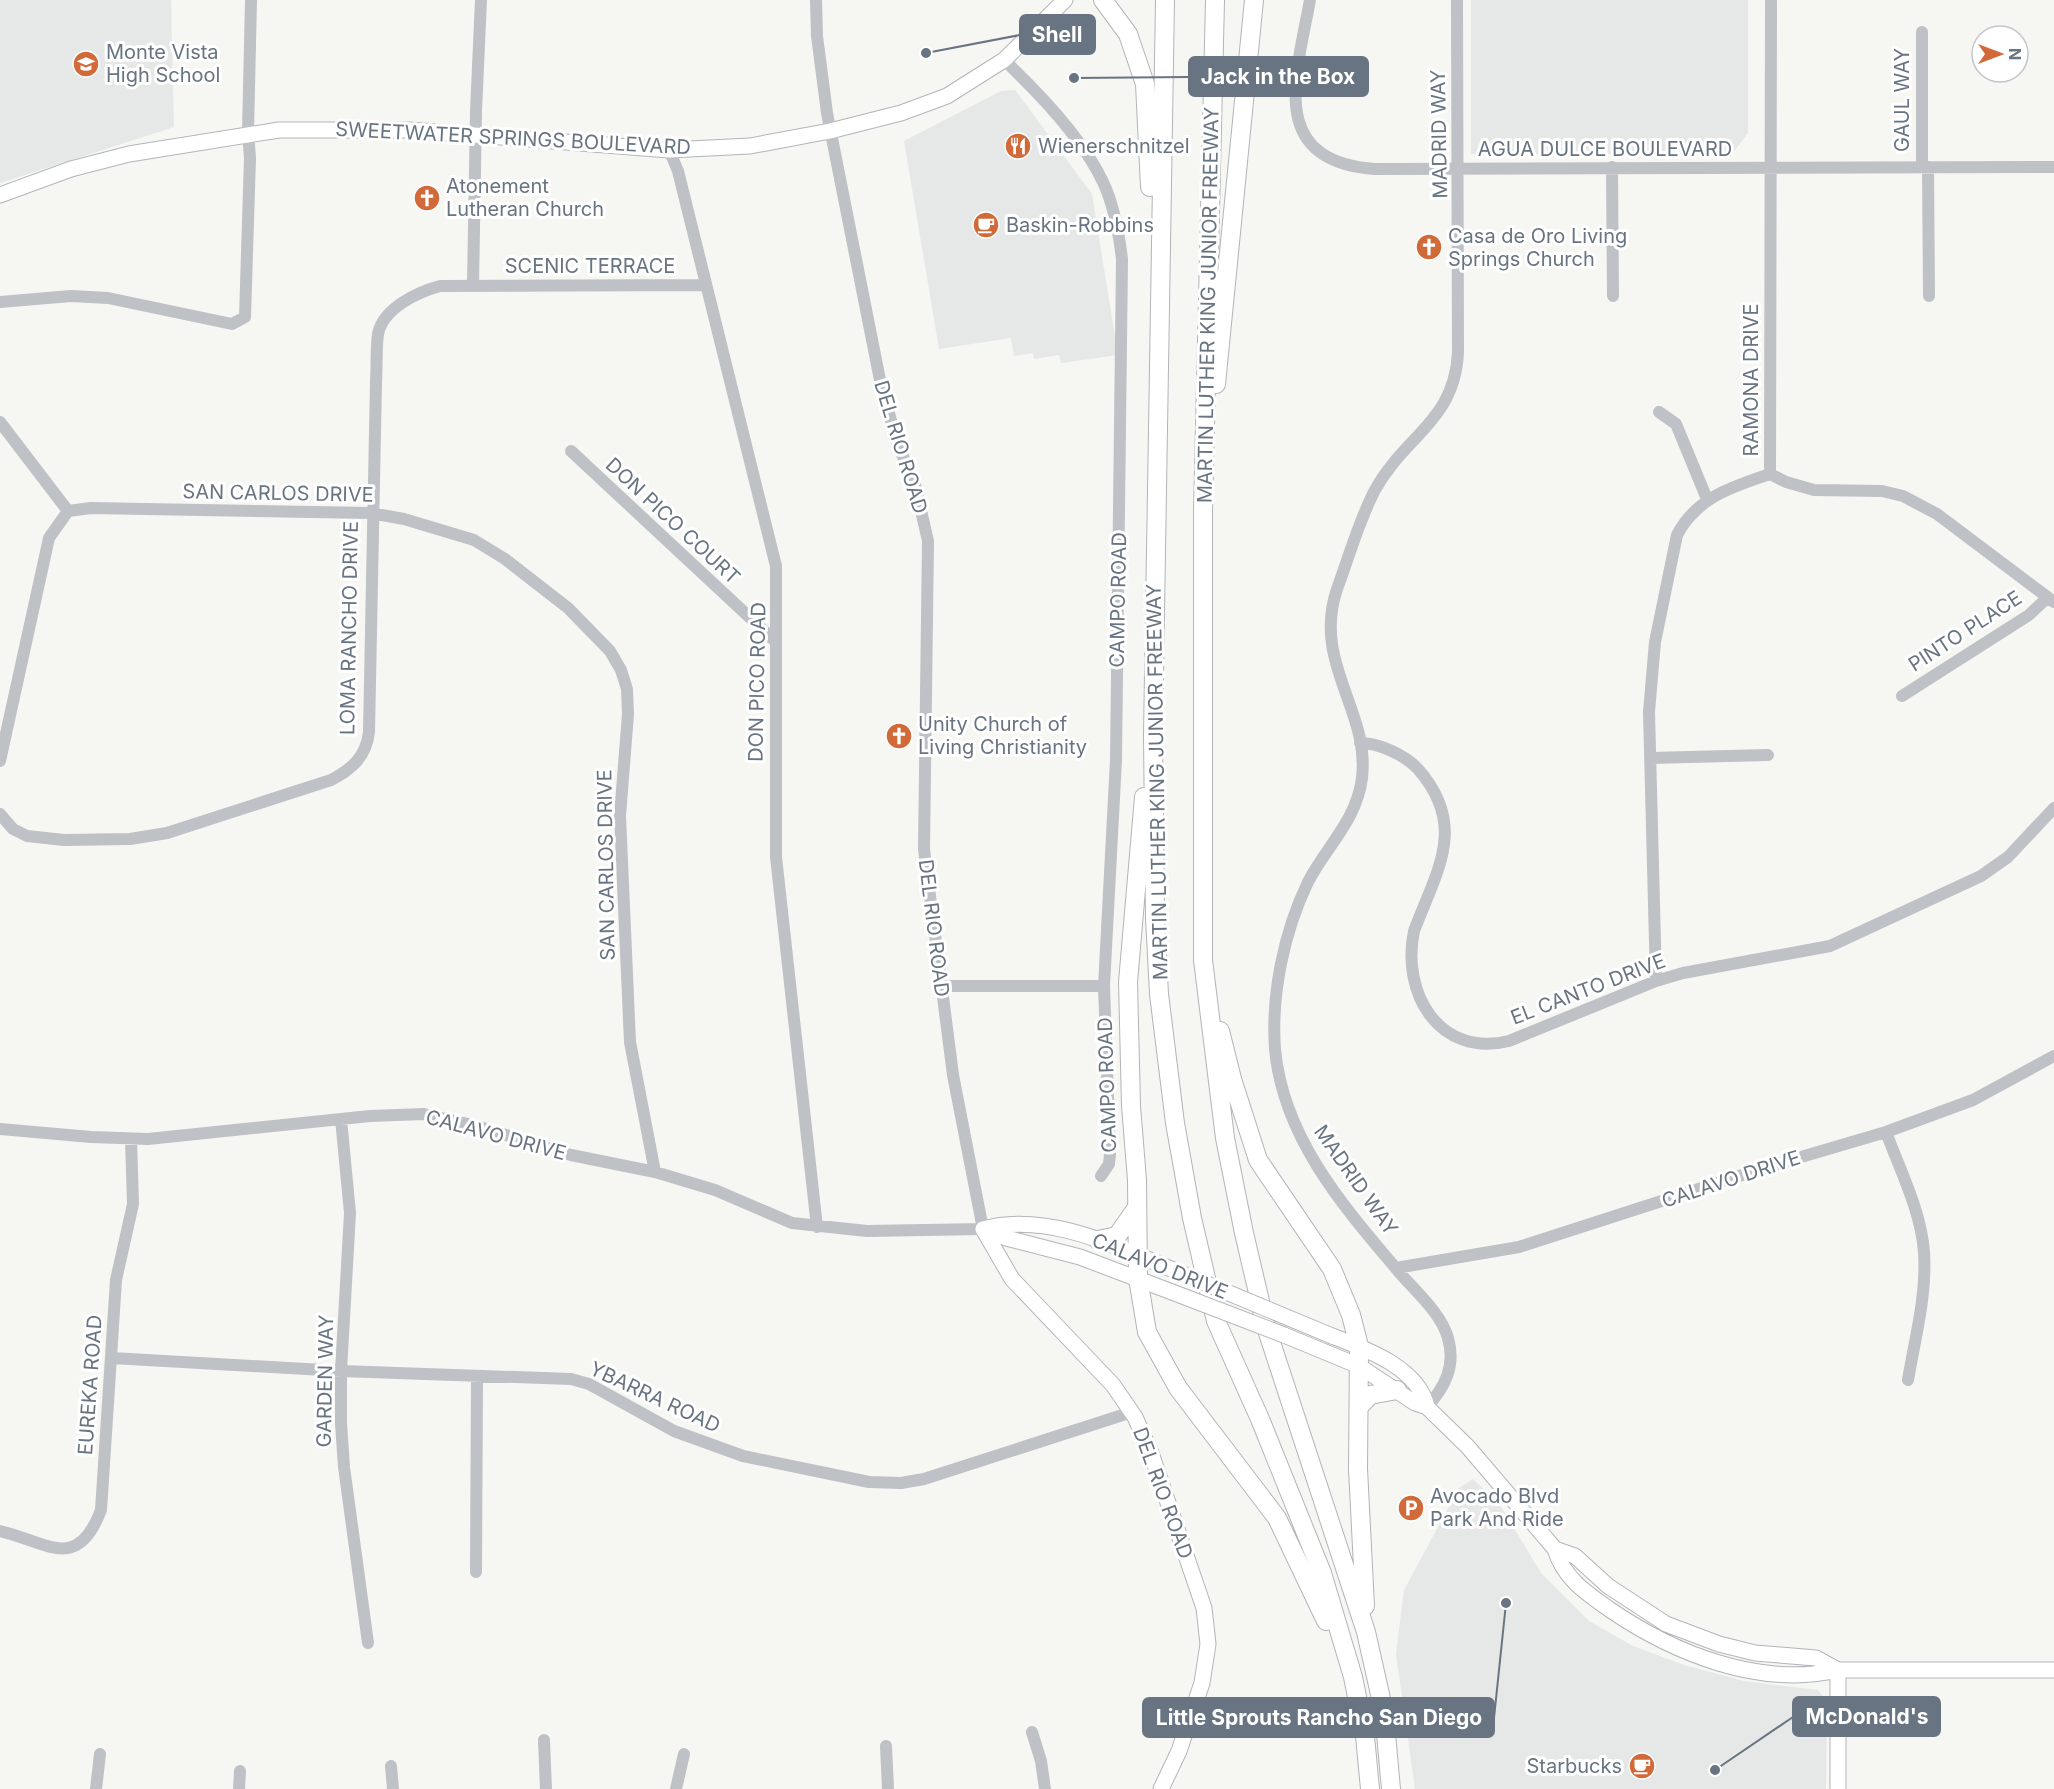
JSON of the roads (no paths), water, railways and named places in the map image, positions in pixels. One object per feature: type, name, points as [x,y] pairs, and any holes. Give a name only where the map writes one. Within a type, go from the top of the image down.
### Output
[{"type":"highway","points":[[1103,0],[1128,34],[1145,84],[1154,292],[1157,452]]},
{"type":"highway","name":"MARTIN LUTHER KING JUNIOR FREEWAY","points":[[1165,0],[1153,735],[1155,918],[1160,994],[1175,1123],[1192,1218],[1216,1321],[1260,1419],[1322,1573],[1353,1677]]},
{"type":"highway","name":"MARTIN LUTHER KING JUNIOR FREEWAY","points":[[1215,0],[1203,511],[1203,960],[1225,1137],[1266,1327],[1366,1632]]},
{"type":"highway","points":[[1203,511],[1254,0]]},
{"type":"highway","points":[[1153,735],[1143,806],[1129,951],[1131,1106],[1137,1208],[1138,1278],[1148,1332],[1178,1388],[1277,1518],[1353,1677],[1365,1736],[1370,1789]]},
{"type":"highway","points":[[1203,960],[1232,1079],[1258,1160],[1332,1269],[1351,1315],[1359,1346],[1358,1469],[1366,1632],[1384,1712],[1391,1789]]},
{"type":"highway","points":[[1098,1240],[1117,1236],[1137,1208]]},
{"type":"highway","points":[[1359,1407],[1370,1395],[1397,1390]]},
{"type":"main road","name":"SWEETWATER SPRINGS BOULEVARD","points":[[0,195],[71,169],[129,154],[248,132],[305,128],[410,130],[669,150],[750,146],[830,131],[901,113],[947,96],[1004,60],[1065,0]]},
{"type":"main road","name":"CALAVO DRIVE","points":[[1005,1223],[1031,1224],[1098,1240],[1138,1255],[1359,1346],[1417,1382],[1424,1392],[1427,1407],[1415,1403],[1359,1366],[1328,1352],[1080,1257],[1006,1238],[983,1229],[1005,1223]]},
{"type":"main road","name":"DEL RIO ROAD","points":[[983,1229],[1012,1279],[1113,1385],[1132,1412],[1155,1462],[1204,1608],[1207,1656],[1202,1683],[1179,1751],[1161,1789]]},
{"type":"main road","points":[[1427,1407],[1468,1447],[1555,1549],[1560,1566],[1584,1590],[1632,1625],[1685,1651],[1732,1666],[1772,1674],[1816,1676],[1838,1670],[2054,1670]]},
{"type":"main road","points":[[1555,1549],[1575,1556],[1608,1586],[1666,1624],[1755,1653],[1816,1658],[1838,1670]]},
{"type":"main road","points":[[1584,1590],[1593,1587],[1601,1589],[1633,1612],[1646,1612]]},
{"type":"main road","points":[[1656,1638],[1677,1637],[1724,1652],[1736,1648]]},
{"type":"main road","points":[[1838,1670],[1838,1789]]},
{"type":"street","points":[[0,302],[87,296],[129,302],[232,324],[242,321],[247,308],[251,0]]},
{"type":"street","points":[[473,286],[480,0]]},
{"type":"street","name":"DEL RIO ROAD","points":[[816,0],[817,36],[830,131],[880,380],[898,446],[914,480],[928,541],[923,834],[953,1075],[983,1229]]},
{"type":"street","name":"AGUA DULCE BOULEVARD","points":[[1310,0],[1293,100],[1298,122],[1310,141],[1327,156],[1354,167],[1460,169],[2054,167]]},
{"type":"street","name":"MADRID WAY","points":[[1427,1407],[1443,1389],[1450,1363],[1450,1345],[1440,1320],[1328,1183],[1296,1129],[1283,1091],[1275,1049],[1277,992],[1284,955],[1308,882],[1348,822],[1357,802],[1363,767],[1360,743],[1334,661],[1330,636],[1336,592],[1375,490],[1391,467],[1444,408],[1455,379],[1458,352],[1460,169],[1457,0]]},
{"type":"street","name":"RAMONA DRIVE","points":[[1771,0],[1770,474],[1785,482],[1814,490],[1882,491],[1903,496],[1937,514],[2051,600]]},
{"type":"street","name":"GAUL WAY","points":[[1922,32],[1929,296]]},
{"type":"street","name":"CAMPO ROAD","points":[[1004,60],[1025,80],[1083,148],[1103,183],[1119,235],[1122,259],[1116,760],[1104,986],[1110,1154],[1108,1164],[1101,1176]]},
{"type":"street","name":"DON PICO ROAD","points":[[669,150],[678,171],[776,566],[777,868],[817,1227]]},
{"type":"street","points":[[1612,167],[1613,296]]},
{"type":"street","name":"SCENIC TERRACE","points":[[473,286],[706,285]]},
{"type":"street","name":"LOMA RANCHO DRIVE","points":[[0,814],[13,829],[27,836],[64,840],[130,839],[167,833],[331,780],[351,768],[363,753],[369,732],[371,513],[378,332],[399,306],[418,293],[440,286],[473,286]]},
{"type":"street","points":[[1659,412],[1676,424],[1707,499]]},
{"type":"street","points":[[0,422],[68,511],[49,538],[0,761]]},
{"type":"street","name":"DON PICO COURT","points":[[571,451],[776,642]]},
{"type":"street","points":[[1656,981],[1650,758],[1652,663],[1677,535],[1685,520],[1707,499],[1722,490],[1770,474]]},
{"type":"street","name":"SAN CARLOS DRIVE","points":[[68,511],[91,508],[371,513],[404,519],[474,540],[505,558],[568,608],[610,651],[621,670],[627,689],[628,714],[620,816],[630,1042],[655,1172]]},
{"type":"street","name":"PINTO PLACE","points":[[1902,696],[2051,600]]},
{"type":"street","name":"EL CANTO DRIVE","points":[[1360,743],[1371,743],[1414,765],[1430,784],[1444,812],[1446,832],[1444,851],[1414,931],[1410,955],[1418,995],[1429,1014],[1443,1028],[1466,1041],[1501,1043],[1656,981],[1683,973],[1830,946],[1981,876],[2008,856],[2054,808]]},
{"type":"street","points":[[1650,758],[1768,755]]},
{"type":"street","points":[[942,986],[1104,986]]},
{"type":"street","name":"CALAVO DRIVE","points":[[1396,1268],[1497,1252],[1529,1244],[1767,1167],[1886,1132],[1973,1100],[2054,1056]]},
{"type":"street","name":"CALAVO DRIVE","points":[[0,1129],[131,1139],[341,1119],[424,1114],[477,1126],[571,1155],[655,1172],[715,1190],[792,1223],[867,1231],[983,1229]]},
{"type":"street","name":"GARDEN WAY","points":[[341,1119],[350,1213],[341,1371],[344,1467],[368,1642]]},
{"type":"street","points":[[1886,1132],[1917,1218],[1924,1251],[1923,1292],[1908,1380]]},
{"type":"street","name":"EUREKA ROAD","points":[[0,1531],[44,1547],[62,1550],[86,1538],[97,1522],[104,1497],[117,1280],[134,1204],[131,1139]]},
{"type":"street","name":"YBARRA ROAD","points":[[112,1358],[341,1371],[571,1379],[590,1384],[699,1442],[743,1456],[870,1482],[901,1483],[924,1479],[1132,1412]]},
{"type":"street","points":[[476,1572],[477,1376]]},
{"type":"street","points":[[1032,1732],[1041,1761],[1045,1789]]},
{"type":"street","points":[[544,1740],[546,1789]]},
{"type":"street","points":[[886,1746],[888,1789]]},
{"type":"street","points":[[96,1789],[100,1754]]},
{"type":"street","points":[[676,1789],[684,1754]]},
{"type":"street","points":[[391,1766],[393,1789]]},
{"type":"street","points":[[239,1789],[240,1771]]},
{"type":"place","name":"Shell","points":[[926,53]]},
{"type":"place","name":"Monte Vista High School","points":[[86,64]]},
{"type":"place","name":"Jack in the Box","points":[[1074,78]]},
{"type":"place","name":"Wienerschnitzel","points":[[1018,146]]},
{"type":"place","name":"Atonement Lutheran Church","points":[[427,198]]},
{"type":"place","name":"Baskin-Robbins","points":[[986,225]]},
{"type":"place","name":"Casa de Oro Living Springs Church","points":[[1429,247]]},
{"type":"place","name":"Unity Church of Living Christianity","points":[[899,736]]},
{"type":"place","name":"Avocado Blvd Park And Ride","points":[[1411,1508]]},
{"type":"place","name":"Little Sprouts Rancho San Diego","points":[[1506,1603]]},
{"type":"place","name":"Starbucks","points":[[1642,1766]]},
{"type":"place","name":"McDonald's","points":[[1715,1770]]}]
